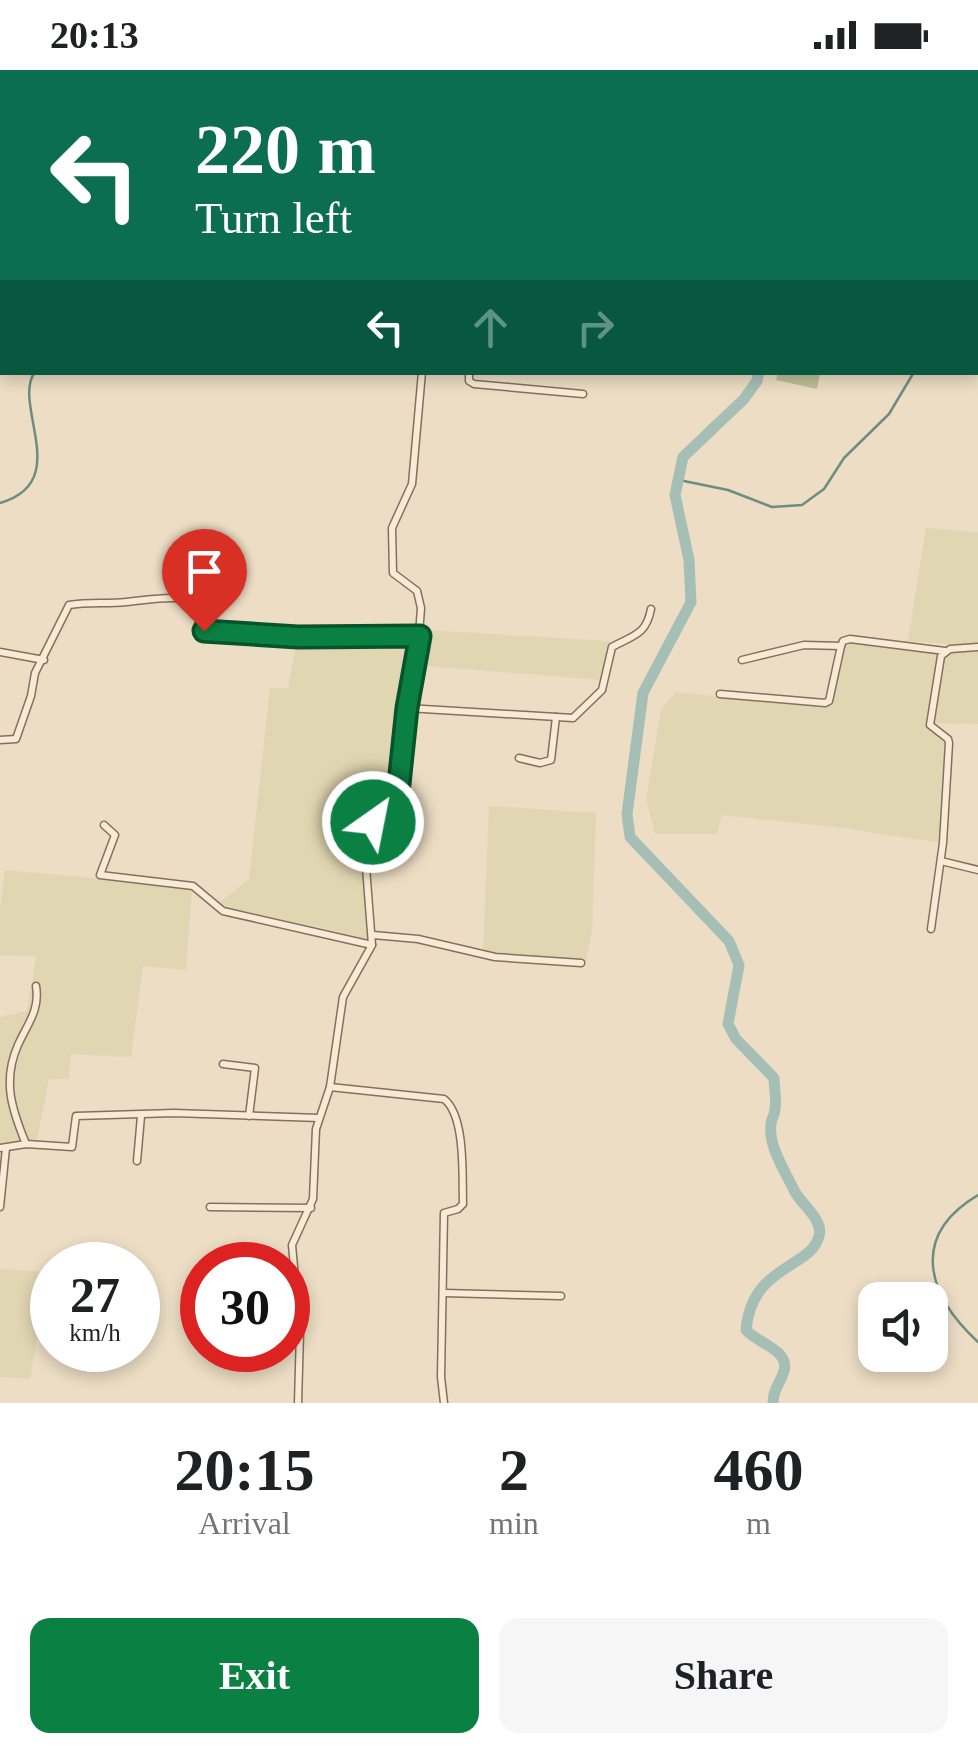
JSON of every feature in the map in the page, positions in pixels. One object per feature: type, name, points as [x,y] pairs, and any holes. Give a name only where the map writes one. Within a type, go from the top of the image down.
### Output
[{"type":"street","points":[[298,1403],[300,1322],[292,1251],[296,1231],[311,1208],[318,1118],[330,1087],[342,997],[374,936],[366,867],[368,842],[373,822],[398,793],[420,636],[420,600],[413,587],[395,576],[391,563],[392,524],[412,484],[422,375]]},
{"type":"street","points":[[470,375],[469,381],[474,384],[583,394]]},
{"type":"street","points":[[0,740],[16,739],[32,696],[35,673],[69,604],[107,600],[122,603],[148,598],[199,602],[199,623],[204,631],[298,637],[420,636]]},
{"type":"street","points":[[407,708],[573,718],[602,690],[612,647],[642,632],[652,608]]},
{"type":"street","points":[[720,694],[829,701],[843,641],[945,651],[978,648]]},
{"type":"street","points":[[742,660],[812,644],[841,646]]},
{"type":"street","points":[[931,929],[941,861],[950,743],[930,726],[945,651]]},
{"type":"street","points":[[0,652],[44,660]]},
{"type":"street","points":[[519,758],[551,760],[556,718]]},
{"type":"street","points":[[104,825],[115,835],[100,875],[193,886],[223,912],[372,945]]},
{"type":"street","points":[[941,861],[978,870]]},
{"type":"street","points":[[374,936],[418,939],[495,957],[581,963]]},
{"type":"street","points":[[26,1144],[10,1104],[9,1091],[18,1046],[38,1002],[36,986]]},
{"type":"street","points":[[223,1064],[255,1068],[248,1116]]},
{"type":"street","points":[[330,1087],[444,1099],[454,1108],[463,1204],[458,1210],[444,1213],[444,1403]]},
{"type":"street","points":[[0,1207],[3,1148],[26,1144],[72,1147],[76,1116],[174,1113],[318,1118]]},
{"type":"street","points":[[137,1161],[141,1116]]},
{"type":"street","points":[[210,1206],[311,1208]]},
{"type":"street","points":[[444,1292],[561,1296]]},
{"type":"shaded area","points":[[926,528],[978,532],[978,644],[974,646],[908,641]]},
{"type":"shaded area","points":[[425,630],[609,641],[601,680],[426,666]]},
{"type":"shaded area","points":[[416,638],[403,708],[394,793],[371,819],[364,840],[368,940],[234,912],[220,902],[249,879],[270,688],[288,688],[297,639]]},
{"type":"shaded area","points":[[851,642],[939,650],[928,725],[947,744],[941,843],[722,815],[717,834],[655,834],[646,799],[661,709],[676,692],[825,708],[832,702],[844,648]]},
{"type":"shaded area","points":[[978,651],[978,724],[932,723],[944,656],[950,652]]},
{"type":"shaded area","points":[[489,806],[596,813],[592,930],[586,962],[483,952]]},
{"type":"shaded area","points":[[5,870],[192,887],[186,970],[143,966],[131,1057],[71,1054],[69,1079],[49,1079],[37,1140],[0,1145],[0,1017],[27,1011],[36,957],[0,955]]},
{"type":"shaded area","points":[[0,1269],[30,1271],[30,1379],[0,1377]]},
{"type":"green space","points":[[777,375],[820,375],[817,389],[776,380]]},
{"type":"waterway","points":[[0,503],[22,493],[33,478],[37,461],[30,403],[34,375]]},
{"type":"waterway","points":[[758,375],[744,399],[683,457],[675,495],[689,560],[691,602],[643,693],[627,814],[630,837],[729,941],[739,965],[728,1024],[736,1039],[774,1078],[776,1105],[771,1132],[775,1150],[794,1190],[820,1230],[814,1247],[770,1280],[751,1308],[746,1330],[778,1352],[785,1364],[773,1403]]},
{"type":"waterway","points":[[679,480],[728,490],[772,507],[802,505],[824,489],[844,458],[889,414],[912,375]]},
{"type":"waterway","points":[[978,1195],[956,1211],[942,1229],[934,1247],[933,1266],[947,1305],[978,1342]]},
{"type":"route","points":[[204,631],[298,637],[420,636],[398,793],[373,822]]}]
